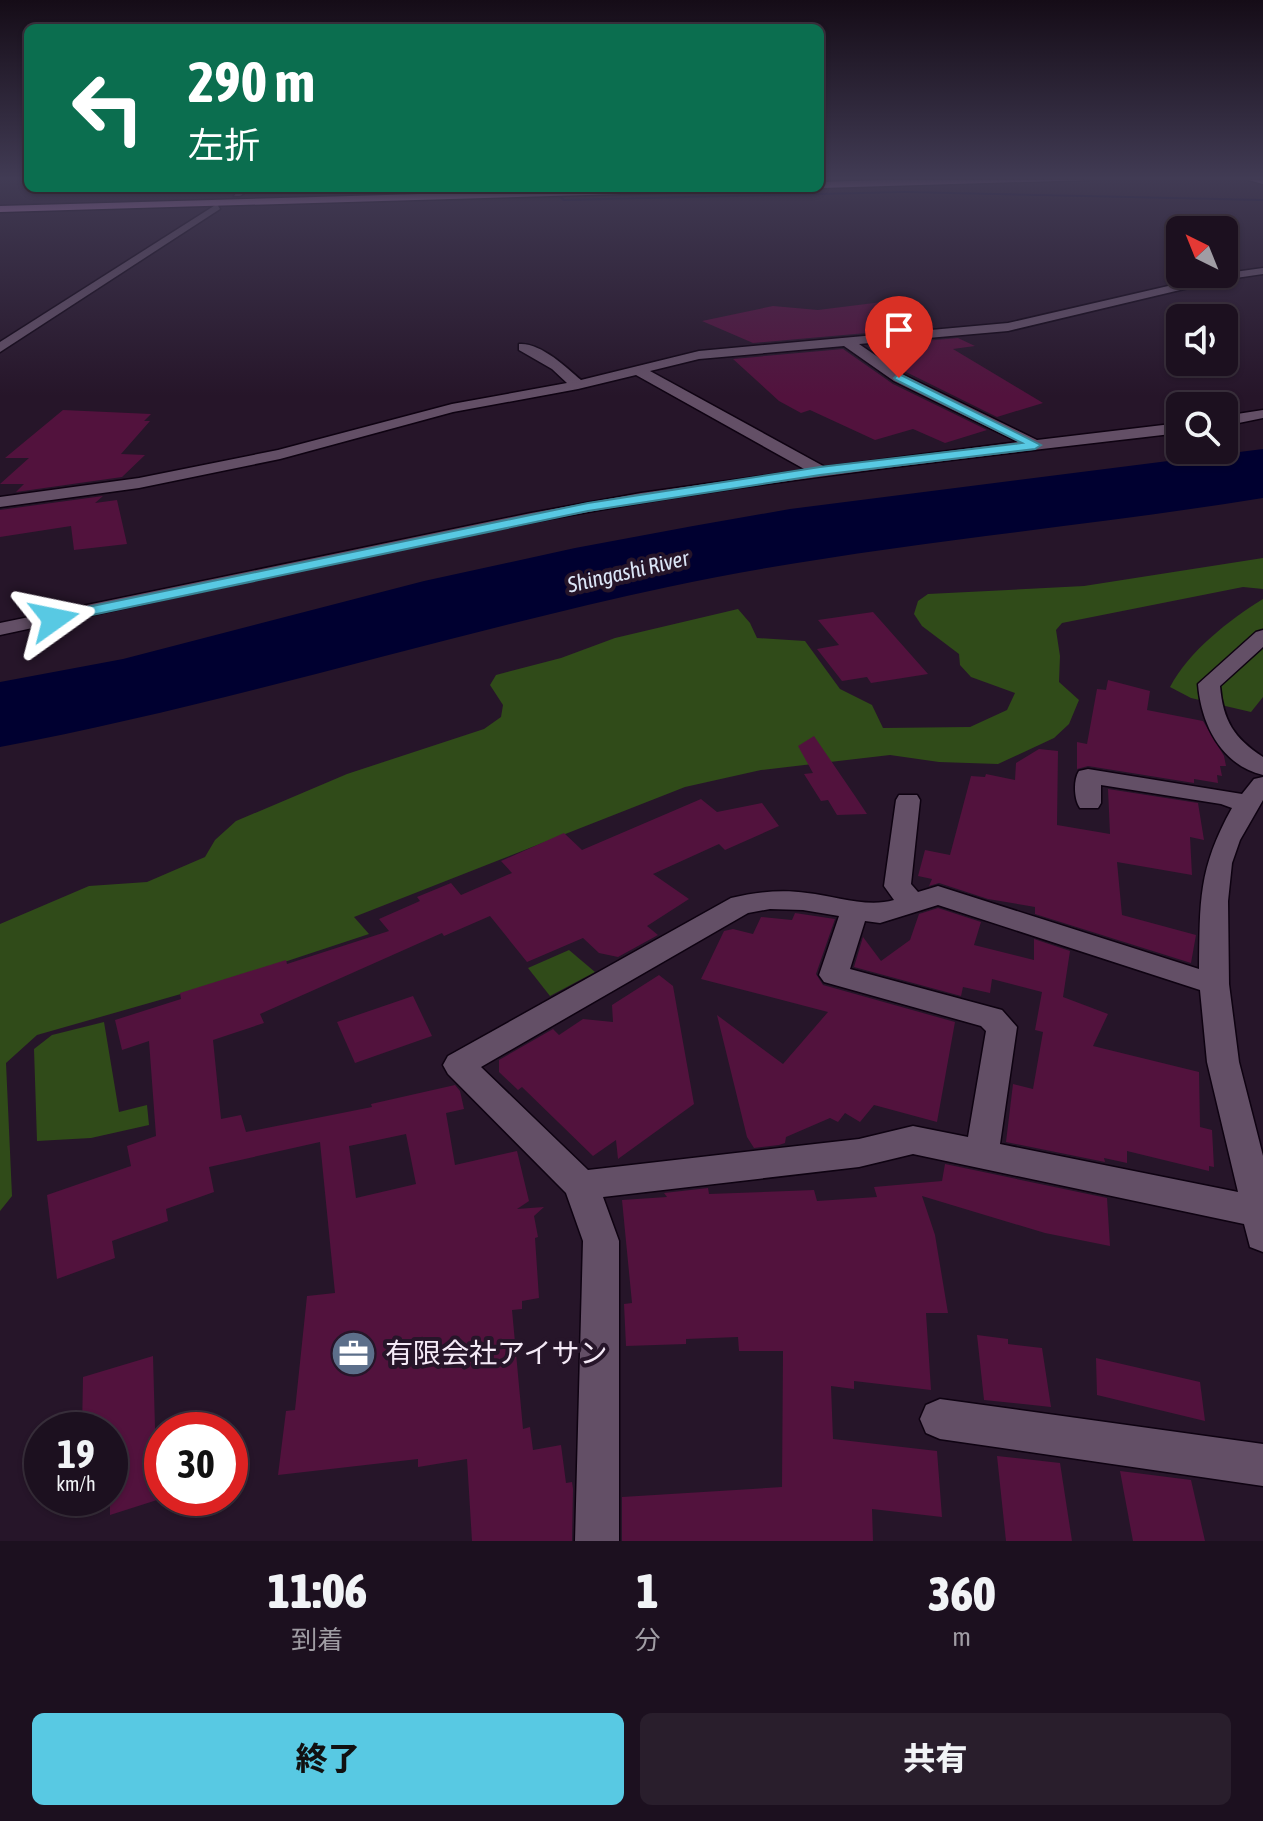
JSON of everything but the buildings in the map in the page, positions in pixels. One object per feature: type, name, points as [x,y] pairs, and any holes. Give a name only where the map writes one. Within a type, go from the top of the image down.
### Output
[{"type":"street","points":[[0,348],[148,252]]},
{"type":"street","points":[[0,502],[102,490],[175,476],[326,443],[452,408],[578,385],[712,353],[1008,327],[1222,277],[1263,271]]},
{"type":"street","points":[[847,342],[899,378],[1035,445]]},
{"type":"street","points":[[524,347],[557,366],[578,385]]},
{"type":"street","points":[[637,370],[820,471]]},
{"type":"street","points":[[1238,418],[1263,414]]},
{"type":"street","points":[[0,629],[588,507],[820,471],[1166,430]]},
{"type":"street","points":[[1263,636],[1209,684],[1210,709],[1216,729],[1263,768]]},
{"type":"street","points":[[1089,803],[1088,776],[1226,797],[1254,794]]},
{"type":"street","points":[[581,1185],[859,1153],[913,1140],[982,1152],[1262,1224],[1223,1062],[1214,984],[1214,901],[1219,863],[1227,840],[1254,794]]},
{"type":"street","points":[[908,800],[897,886],[913,903]]},
{"type":"street","points":[[597,1541],[601,1241],[581,1185],[459,1065],[741,905],[770,900],[792,900],[880,914],[938,895],[1214,984]]},
{"type":"street","points":[[855,909],[834,975],[991,1018],[1002,1027],[982,1152]]},
{"type":"street","points":[[940,1419],[1263,1465]]},
{"type":"green space","points":[[1263,558],[1263,589],[1243,587],[1062,623],[1056,630],[1060,656],[1059,682],[1079,700],[1069,724],[1054,738],[998,764],[939,762],[890,755],[761,770],[685,787],[354,917],[369,934],[230,980],[37,1035],[6,1063],[12,1196],[0,1211],[0,924],[89,886],[147,882],[205,857],[215,840],[236,821],[347,774],[484,729],[501,717],[503,705],[490,685],[496,675],[561,658],[615,638],[738,609],[757,638],[805,641],[840,689],[872,705],[883,728],[970,727],[1007,710],[1015,693],[971,677],[960,665],[959,654],[922,626],[914,614],[918,601],[928,594],[1084,586]]},
{"type":"green space","points":[[1263,599],[1263,697],[1251,712],[1191,698],[1170,687],[1188,661],[1211,637]]},
{"type":"green space","points":[[569,950],[595,972],[550,996],[528,968]]},
{"type":"green space","points":[[104,1022],[119,1112],[147,1105],[149,1125],[91,1138],[37,1141],[34,1049],[52,1035]]},
{"type":"water","name":"Shingashi River","points":[[1263,449],[1263,498],[742,572],[501,626],[168,711],[0,747],[0,682],[123,659],[424,581],[575,548],[790,509],[1166,461],[1166,464],[1238,464],[1238,452]]},
{"type":"place","name":"有限会社アイサン","points":[[354,1353]]},
{"type":"route","points":[[54,619],[588,507],[820,471],[1035,445],[899,378]]}]
